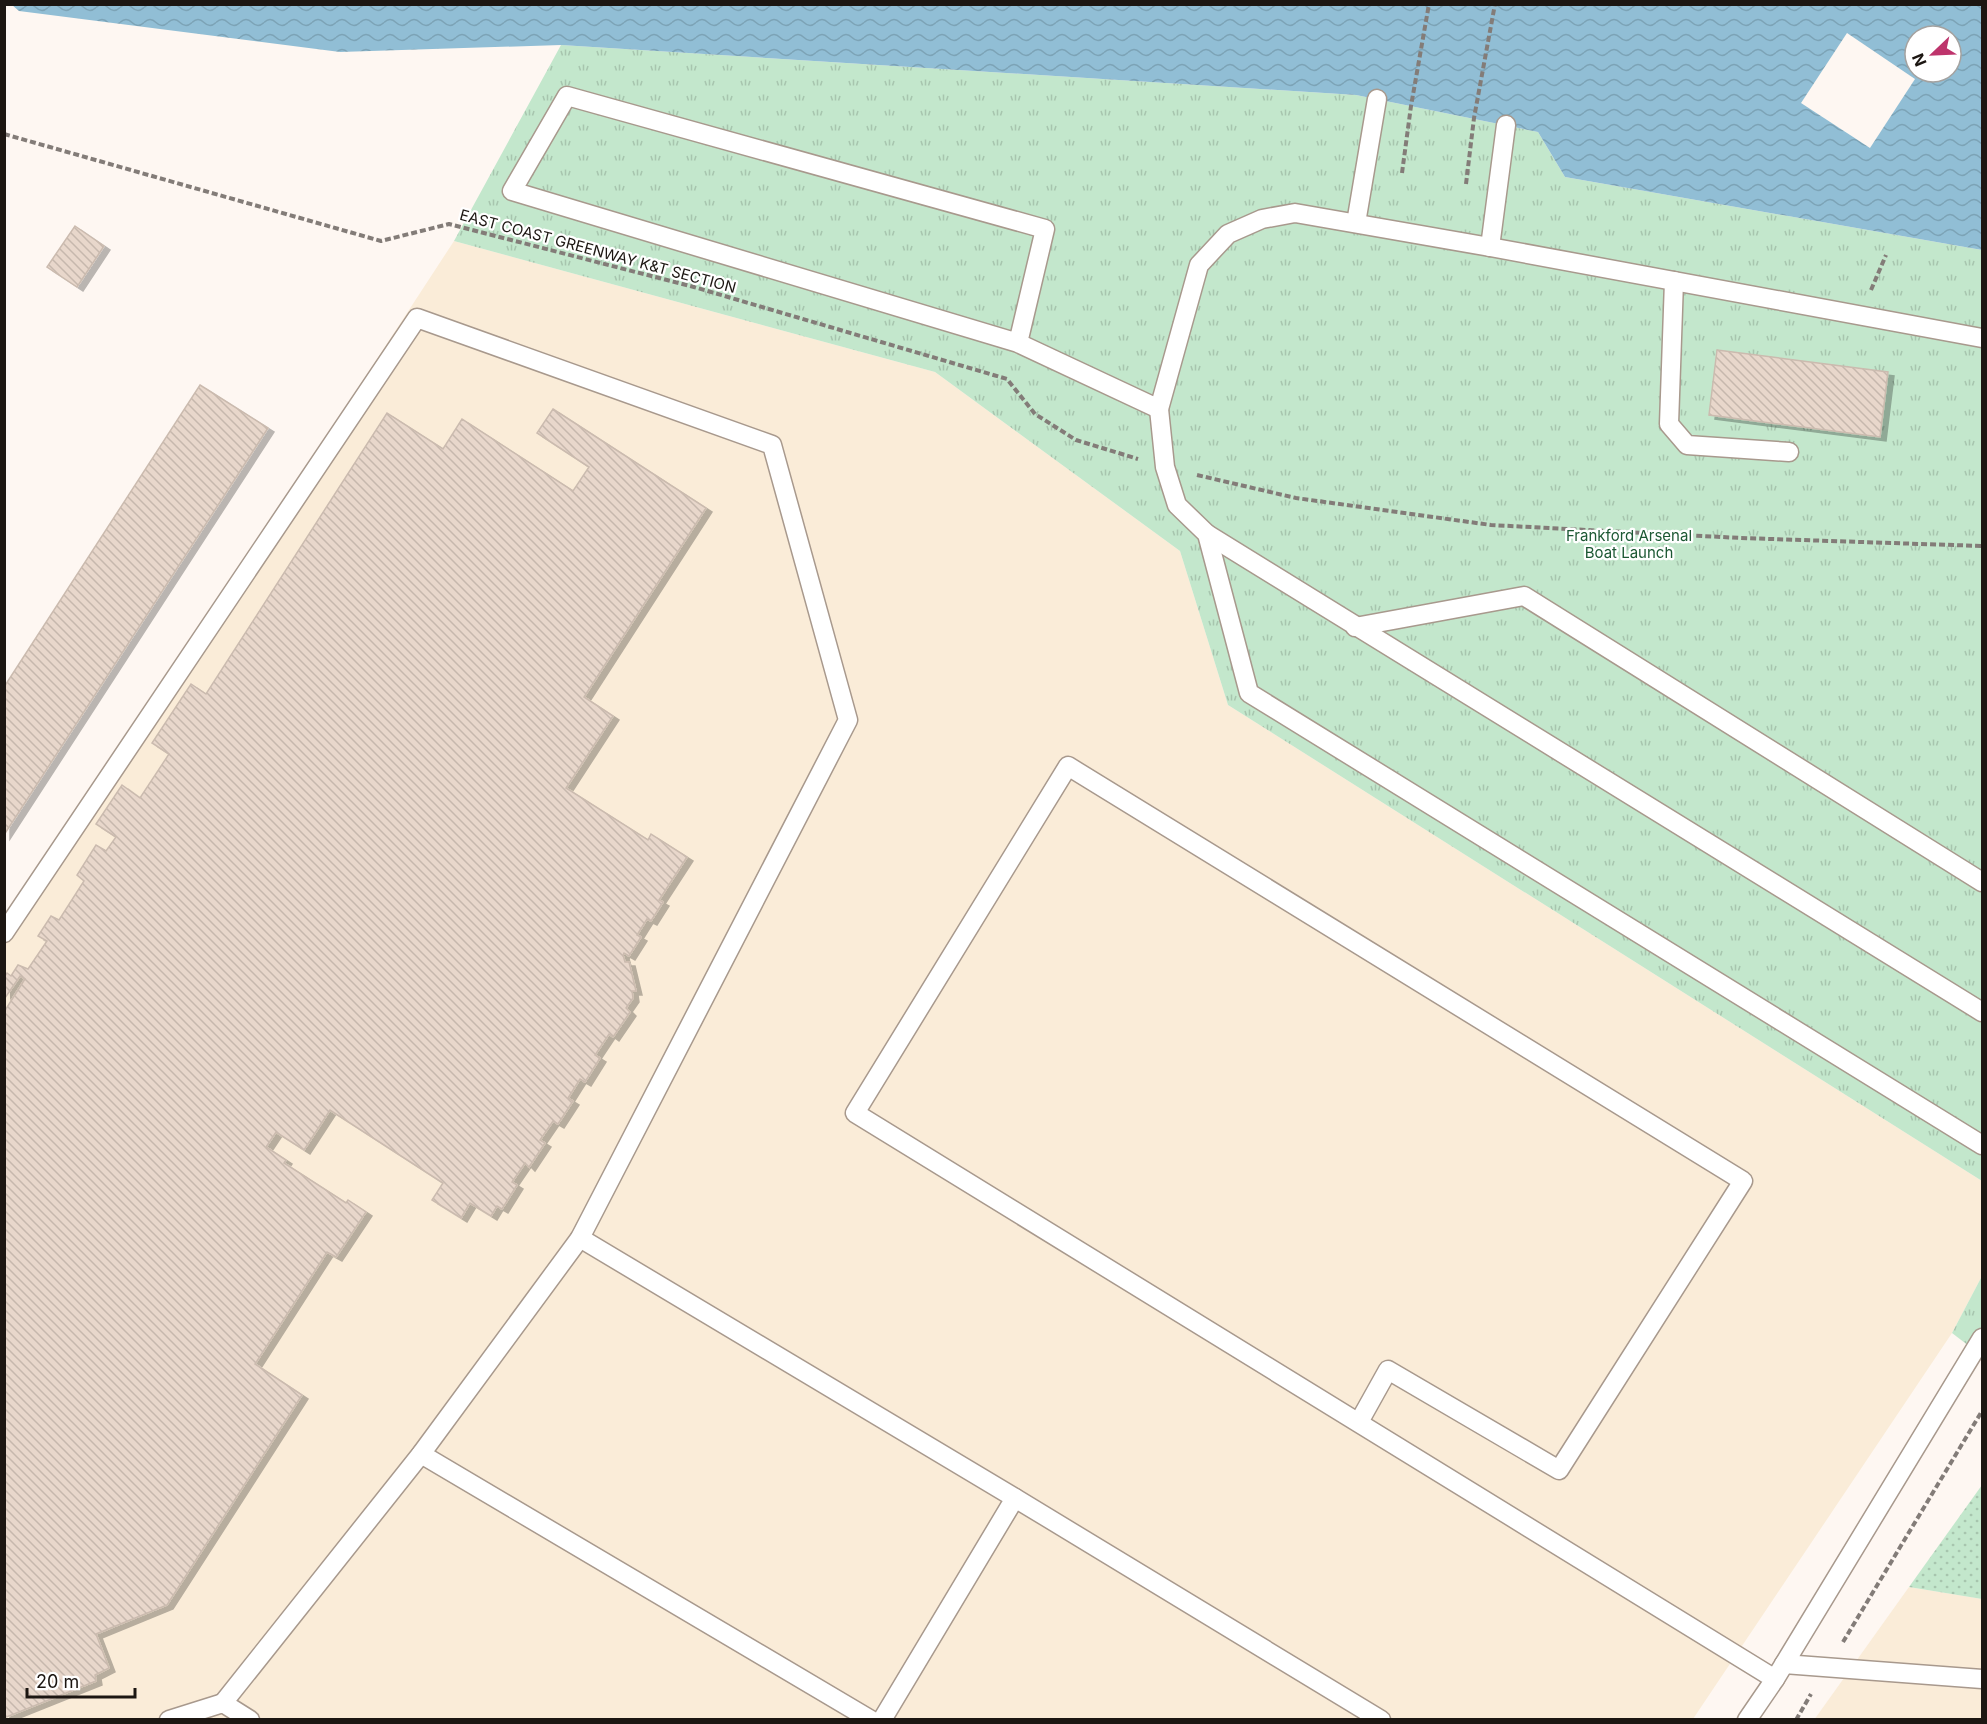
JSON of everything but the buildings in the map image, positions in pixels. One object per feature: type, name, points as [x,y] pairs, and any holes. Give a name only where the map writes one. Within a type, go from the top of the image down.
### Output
[{"type":"lane","points":[[1018,343],[1044,229],[567,96],[512,191],[1018,343],[1160,409]]},
{"type":"lane","points":[[1356,223],[1377,99]]},
{"type":"lane","points":[[1490,247],[1506,125]]},
{"type":"lane","points":[[1983,338],[1296,213],[1262,219],[1228,234],[1199,265],[1160,409],[1165,467],[1177,505],[1207,534],[1983,1012]]},
{"type":"lane","points":[[1674,281],[1670,424],[1687,445],[1789,452]]},
{"type":"lane","points":[[4,933],[417,318],[772,445],[848,720],[580,1238],[421,1454],[222,1703],[169,1719]]},
{"type":"lane","points":[[1207,534],[1249,693],[1983,1145]]},
{"type":"lane","points":[[1355,627],[1524,596],[1983,882]]},
{"type":"lane","points":[[1359,1422],[1388,1370],[1559,1470],[1743,1181],[1068,766],[855,1113],[1359,1422],[1780,1671],[1983,1679]]},
{"type":"lane","points":[[580,1238],[1381,1719]]},
{"type":"lane","points":[[1747,1719],[1780,1671],[1983,1338]]},
{"type":"lane","points":[[421,1454],[871,1719]]},
{"type":"lane","points":[[882,1719],[1015,1498]]},
{"type":"lane","points":[[222,1703],[249,1719]]},
{"type":"path","points":[[1402,173],[1429,4]]},
{"type":"path","points":[[1466,184],[1474,118],[1495,4]]},
{"type":"path","name":"EAST COAST GREENWAY K&T SECTION","points":[[4,134],[381,241],[449,224],[694,287],[1007,379],[1035,414],[1076,440],[1129,457]]},
{"type":"path","points":[[1860,315],[1886,255]]},
{"type":"path","points":[[1195,475],[1296,498],[1491,525],[1741,538],[1983,546]]},
{"type":"path","points":[[1864,1607],[1983,1412]]},
{"type":"shaded area","points":[[454,241],[935,372],[1180,551],[1228,705],[1982,1181],[1982,1276],[1952,1333],[1693,1719],[5,1719],[4,930]]},
{"type":"shaded area","points":[[1909,1587],[1982,1599],[1982,1719],[1814,1720]]},
{"type":"green space","name":"Frankford Arsenal Boat Launch","points":[[561,45],[1356,95],[1538,132],[1565,177],[1982,250],[1982,1181],[1228,705],[1180,551],[935,372],[454,241]]},
{"type":"green space","points":[[1982,1276],[1982,1356],[1952,1333]]},
{"type":"green space","points":[[1982,1485],[1982,1599],[1909,1587]]},
{"type":"water","points":[[12,5],[1982,5],[1982,250],[1565,177],[1538,132],[1356,95],[561,45],[340,52],[19,11]]},
{"type":"pier","points":[[1847,33],[1903,71],[1903,84],[1912,84],[1870,148],[1801,103]]}]
